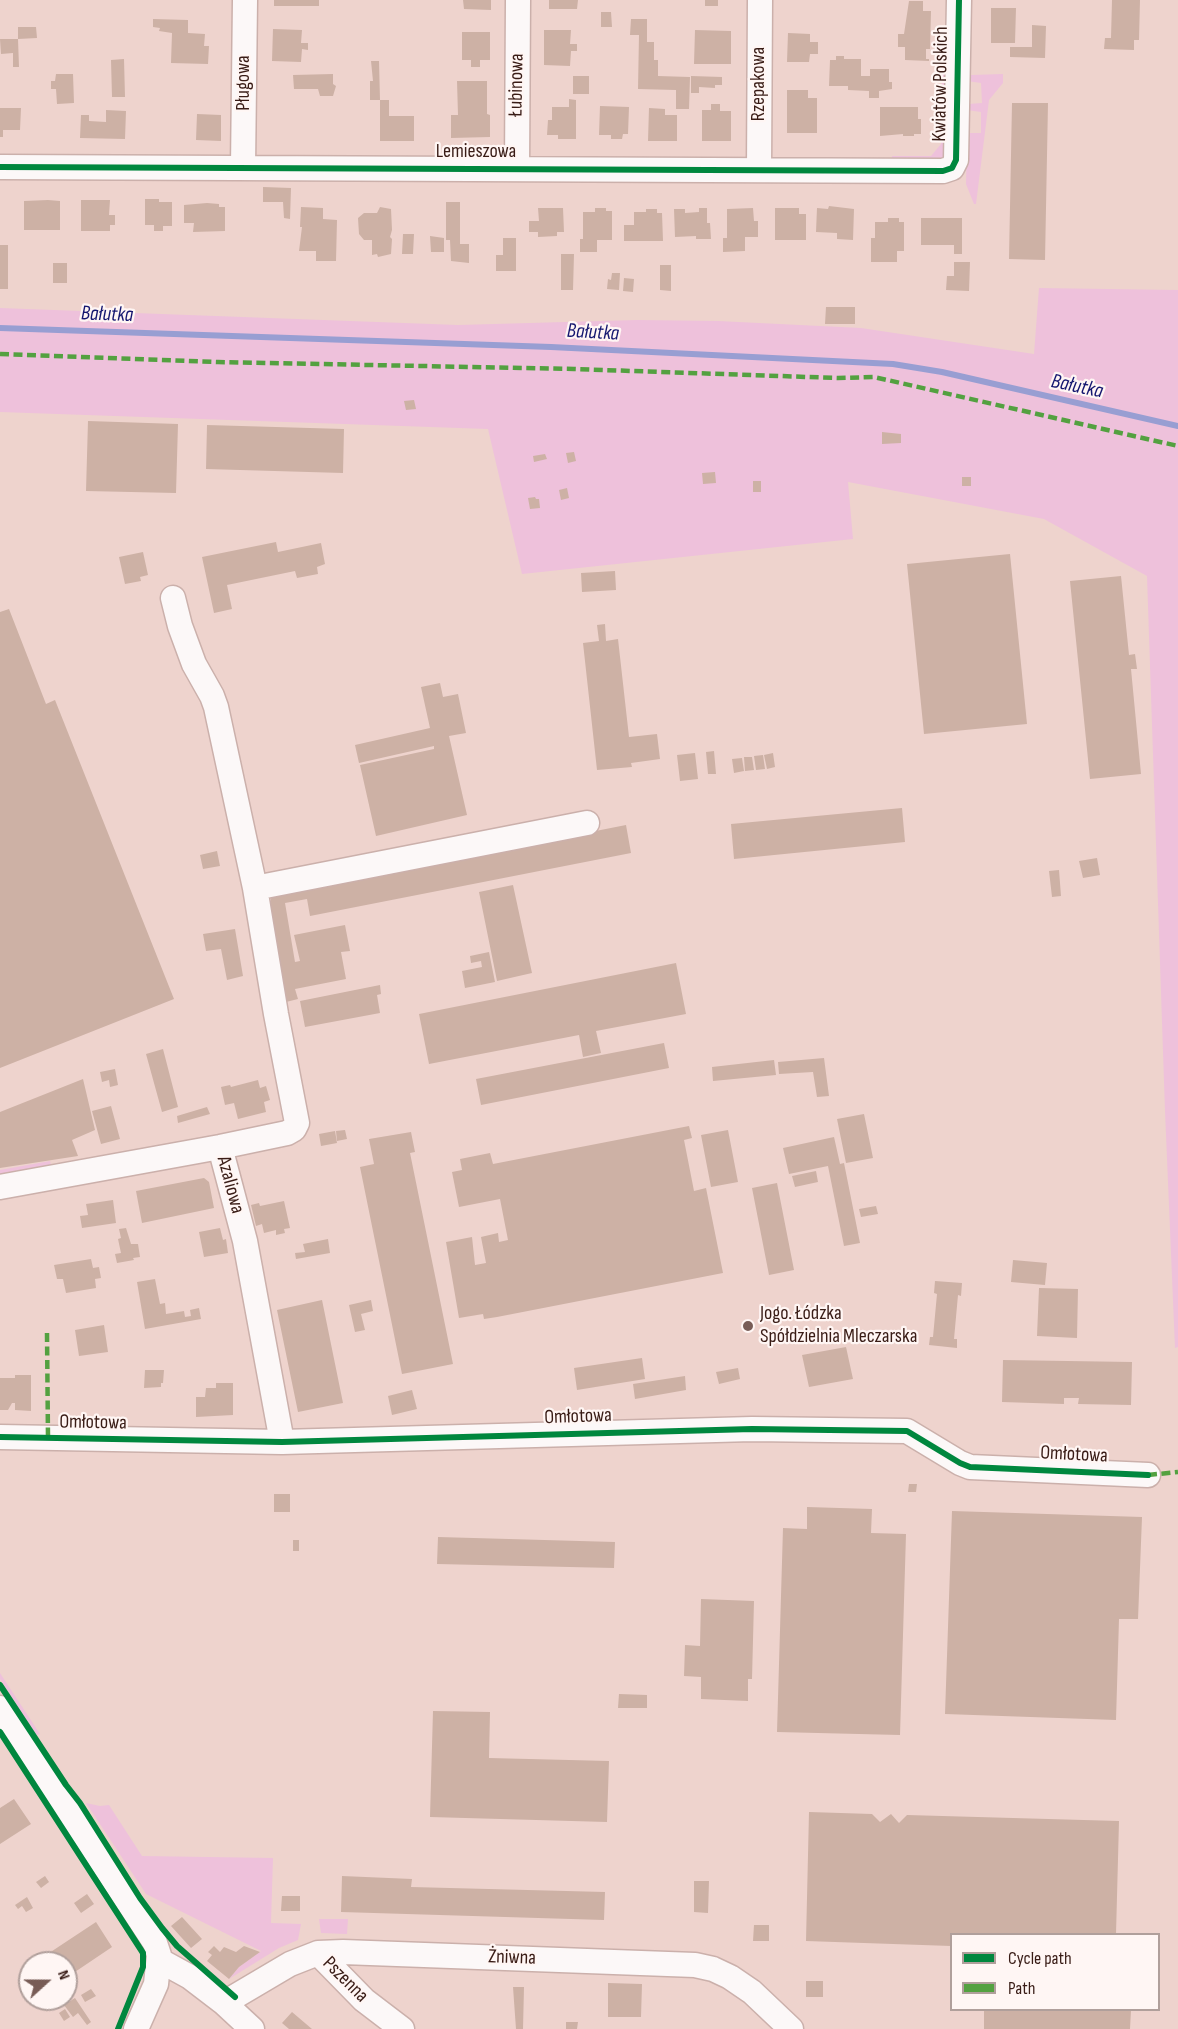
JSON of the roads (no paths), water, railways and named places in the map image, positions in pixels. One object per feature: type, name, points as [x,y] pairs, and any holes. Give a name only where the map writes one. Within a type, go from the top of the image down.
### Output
[{"type":"street","name":"Pługowa","points":[[243,167],[245,0]]},
{"type":"street","name":"Łubinowa","points":[[517,169],[518,0]]},
{"type":"street","name":"Rzepakowa","points":[[759,0],[759,169]]},
{"type":"street","name":"Kwiatów Polskich","points":[[952,168],[956,160],[959,0]]},
{"type":"street","name":"Lemieszowa","points":[[0,166],[943,171],[952,168]]},
{"type":"street","points":[[172,598],[194,664],[216,707],[255,888],[297,1123],[294,1129],[287,1133],[220,1147]]},
{"type":"street","points":[[255,888],[586,823]]},
{"type":"street","name":"Azaliowa","points":[[0,1187],[220,1147],[245,1241],[282,1442]]},
{"type":"street","name":"Omłotowa","points":[[0,1437],[282,1442],[741,1430],[907,1431],[970,1467],[1148,1475]]},
{"type":"street","points":[[0,1708],[155,1943],[159,1960],[156,1984],[136,2029]]},
{"type":"street","name":"Żniwna","points":[[224,2003],[290,1964],[318,1953],[695,1965],[713,1969],[730,1977],[752,1992],[791,2029]]},
{"type":"street","name":"Pszenna","points":[[318,1953],[364,2000],[402,2029]]},
{"type":"street","points":[[159,1960],[190,1977],[224,2003],[252,2029]]},
{"type":"waterway","name":"Bałutka","points":[[0,328],[551,347],[893,364],[942,372],[1178,426]]},
{"type":"place","name":"Jogo. Łódzka Spółdzielnia Mleczarska","points":[[748,1326]]}]
